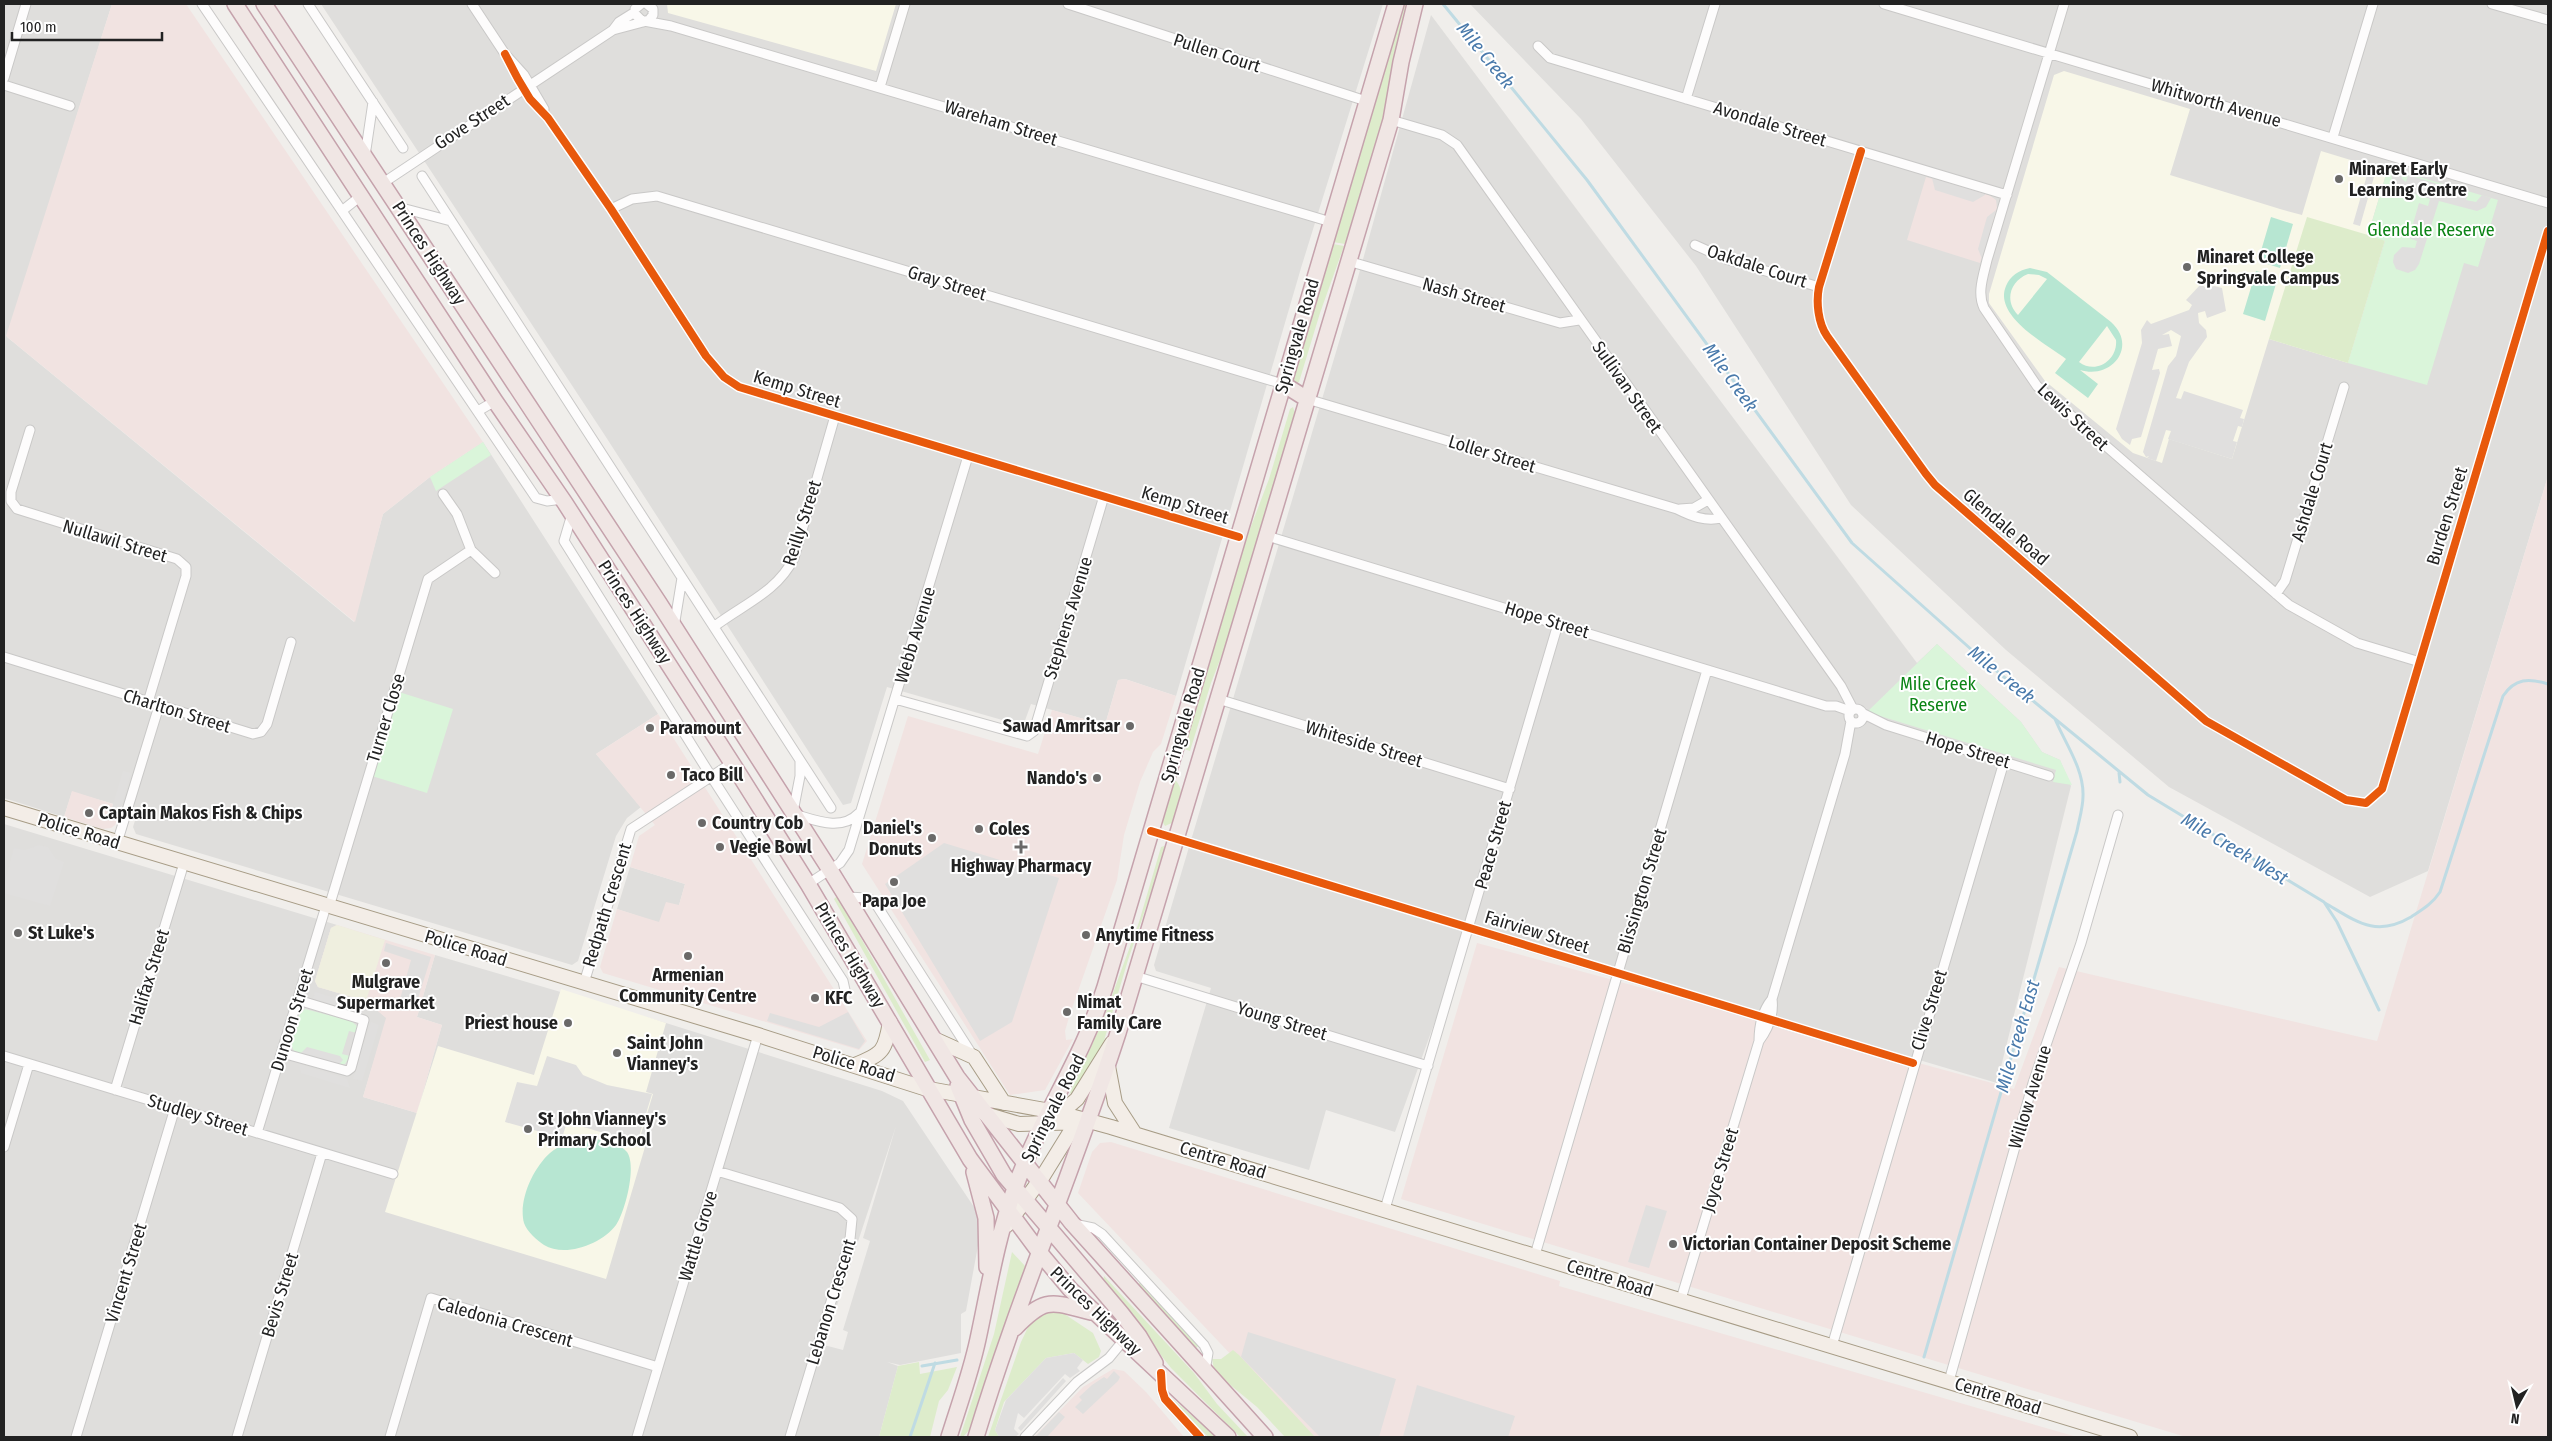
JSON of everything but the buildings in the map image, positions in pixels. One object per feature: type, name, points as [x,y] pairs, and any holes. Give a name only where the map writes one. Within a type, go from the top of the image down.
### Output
[{"type":"highway","name":"Princes Highway","points":[[235,4],[362,195],[495,401],[563,499],[732,763],[808,884],[970,1159],[1040,1254],[1091,1312],[1160,1372],[1228,1437]]},
{"type":"highway","name":"Princes Highway","points":[[264,4],[383,182],[830,870],[957,1077],[965,1098],[1004,1175],[1024,1202],[1131,1326],[1160,1372]]},
{"type":"highway","name":"Springvale Road","points":[[949,1437],[974,1354],[1003,1230],[1010,1214],[1014,1189],[1042,1125],[1056,1112],[1096,1016],[1396,4]]},
{"type":"highway","name":"Springvale Road","points":[[976,1437],[1012,1331],[1090,1121],[1108,1066],[1391,120],[1401,62],[1415,4]]},
{"type":"highway","points":[[362,195],[383,182]]},
{"type":"highway","points":[[1283,384],[1307,399]]},
{"type":"highway","name":"Princes Highway","points":[[965,1098],[987,1115],[1072,1223],[1265,1437]]},
{"type":"highway","points":[[970,1159],[986,1214],[988,1291]]},
{"type":"highway","points":[[1012,1331],[1031,1311],[1044,1304],[1060,1304],[1091,1312]]},
{"type":"main road","name":"Police Road","points":[[4,808],[758,1034],[929,1089],[965,1098]]},
{"type":"main road","points":[[855,1065],[880,1053],[886,1043],[890,1022]]},
{"type":"main road","points":[[1056,1112],[1077,1099],[1118,1033]]},
{"type":"main road","points":[[934,1039],[975,1059],[1004,1103]]},
{"type":"main road","points":[[1108,1066],[1115,1102],[1135,1134]]},
{"type":"main road","name":"Centre Road","points":[[965,1098],[1056,1112],[1135,1134],[2130,1437]]},
{"type":"main road","name":"Centre Road","points":[[987,1115],[1011,1123],[1042,1125],[1090,1121]]},
{"type":"main road","points":[[1010,1214],[1024,1202],[1039,1182],[1070,1134],[1090,1121]]},
{"type":"street","points":[[4,78],[26,4]]},
{"type":"street","points":[[202,4],[536,498],[546,501],[563,499]]},
{"type":"street","points":[[308,4],[403,148]]},
{"type":"street","name":"Kemp Street","points":[[472,4],[611,209],[706,356],[724,377],[739,387],[1239,536]]},
{"type":"street","points":[[636,7],[636,17],[644,22],[651,18],[651,9],[660,4]]},
{"type":"street","points":[[880,87],[905,4]]},
{"type":"street","name":"Pullen Court","points":[[1068,4],[1366,101]]},
{"type":"street","points":[[1686,99],[1715,4]]},
{"type":"street","name":"Whitworth Avenue","points":[[1884,4],[2548,203]]},
{"type":"street","name":"Lewis Street","points":[[2064,4],[2006,195],[1981,288],[1980,300],[1984,308],[2037,386],[2289,605],[2357,643],[2420,662]]},
{"type":"street","points":[[2333,137],[2372,4]]},
{"type":"street","points":[[2492,4],[2548,20]]},
{"type":"street","name":"Gove Street","points":[[613,30],[636,7]]},
{"type":"street","name":"Wareham Street","points":[[651,9],[671,26]]},
{"type":"street","name":"Wareham Street","points":[[644,22],[671,26],[1331,222]]},
{"type":"street","name":"Gove Street","points":[[383,182],[613,30],[644,22]]},
{"type":"street","name":"Avondale Street","points":[[1538,46],[1550,58],[2006,195]]},
{"type":"street","points":[[4,85],[70,106]]},
{"type":"street","points":[[365,156],[373,102]]},
{"type":"street","name":"Sullivan Street","points":[[1391,120],[1442,135],[1457,145],[1579,320],[1841,686],[1855,716]]},
{"type":"street","name":"Glendale Road","points":[[1861,151],[1819,287],[1818,304],[1824,332],[1935,485],[2206,721],[2346,800],[2366,803]]},
{"type":"street","name":"Princes Highway","points":[[422,176],[831,808]]},
{"type":"street","points":[[343,210],[362,195]]},
{"type":"street","name":"Gray Street","points":[[611,209],[632,199],[657,196],[1283,384]]},
{"type":"street","points":[[398,207],[451,221]]},
{"type":"street","name":"Burden Street","points":[[2366,803],[2382,789],[2548,231]]},
{"type":"street","name":"Oakdale Court","points":[[1695,245],[1726,259],[1819,287]]},
{"type":"street","name":"Nash Street","points":[[1348,261],[1560,323],[1579,320]]},
{"type":"street","name":"Ashdale Court","points":[[2276,594],[2285,581],[2344,387]]},
{"type":"street","name":"Loller Street","points":[[1307,399],[1678,509],[1705,519],[1721,518]]},
{"type":"street","points":[[478,412],[495,401]]},
{"type":"street","name":"Reilly Street","points":[[715,626],[778,583],[787,572],[794,558],[836,416]]},
{"type":"street","name":"Nullawil Street","points":[[30,430],[12,492],[12,501],[17,509],[177,559],[186,567],[186,576],[148,702]]},
{"type":"street","name":"Webb Avenue","points":[[808,884],[843,861],[847,855],[968,456]]},
{"type":"street","points":[[443,494],[457,514],[471,550],[495,573]]},
{"type":"street","name":"Stephens Avenue","points":[[895,699],[1027,736],[1034,731],[1104,496]]},
{"type":"street","name":"Loller Street","points":[[1678,509],[1694,508],[1708,500]]},
{"type":"street","name":"Princes Highway","points":[[572,514],[564,541],[711,776],[843,981],[845,990]]},
{"type":"street","name":"Hope Street","points":[[1267,536],[1886,724],[2049,776]]},
{"type":"street","name":"Turner Close","points":[[328,906],[428,579],[471,550]]},
{"type":"street","name":"Princes Highway","points":[[674,628],[682,578]]},
{"type":"street","name":"Peace Street","points":[[1385,1209],[1558,624]]},
{"type":"street","name":"Charlton Street","points":[[4,657],[250,733],[261,732],[267,724],[292,642]]},
{"type":"street","name":"Blissington Street","points":[[1535,1255],[1707,670]]},
{"type":"street","name":"Whiteside Street","points":[[1218,699],[1510,789]]},
{"type":"street","points":[[117,843],[159,706]]},
{"type":"street","name":"Joyce Street","points":[[1681,1300],[1759,1041],[1766,1032],[1766,1018],[1773,1007],[1772,999],[1855,716]]},
{"type":"street","points":[[799,758],[800,776],[793,813],[836,824],[848,821],[860,812]]},
{"type":"street","name":"Clive Street","points":[[1832,1346],[1913,1063],[2004,762]]},
{"type":"street","name":"Redpath Crescent","points":[[584,983],[631,829],[732,763]]},
{"type":"street","name":"Willow Avenue","points":[[1949,1382],[2033,1082],[2081,943],[2118,815]]},
{"type":"street","name":"Fairview Street","points":[[1151,831],[1913,1063]]},
{"type":"street","name":"Halifax Street","points":[[115,1090],[184,863]]},
{"type":"street","name":"Princes Highway","points":[[847,897],[870,898],[876,903],[975,1059]]},
{"type":"street","name":"Dunoon Street","points":[[257,1133],[328,906]]},
{"type":"street","name":"Young Street","points":[[1135,976],[1428,1066]]},
{"type":"street","points":[[282,1053],[347,1071],[351,1068],[364,1020],[298,1000]]},
{"type":"street","name":"Wattle Grove","points":[[637,1437],[758,1034]]},
{"type":"street","name":"Studley Street","points":[[4,1056],[393,1174]]},
{"type":"street","points":[[4,1147],[29,1064]]},
{"type":"street","name":"Vincent Street","points":[[76,1437],[175,1108]]},
{"type":"street","name":"Bevis Street","points":[[237,1437],[322,1153]]},
{"type":"street","name":"Lebanon Crescent","points":[[717,1171],[840,1208],[852,1219],[852,1232],[790,1437]]},
{"type":"street","name":"Caledonia Crescent","points":[[390,1437],[431,1298],[658,1367]]},
{"type":"street","points":[[1025,1437],[1077,1382],[1108,1358],[1123,1341]]},
{"type":"street","name":"Princes Highway","points":[[1160,1372],[1164,1398],[1200,1437]]},
{"type":"shaded area","points":[[4,4],[112,4],[7,337],[354,622],[383,514],[430,477],[483,442],[658,714],[596,754],[641,807],[627,818],[616,836],[578,961],[572,965],[136,834],[133,827],[138,811],[72,792],[64,817],[4,798]]},
{"type":"shaded area","points":[[112,4],[186,4],[483,442],[430,477],[383,514],[355,622],[6,336]]},
{"type":"shaded area","points":[[321,4],[1383,4],[1301,268],[1176,696],[1125,679],[1118,680],[1105,725],[1031,704],[1023,726],[887,687],[851,803],[843,805],[604,434]]},
{"type":"shaded area","points":[[667,4],[896,4],[876,71],[668,13]]},
{"type":"shaded area","points":[[1470,4],[2548,4],[2548,476],[2428,871],[2370,897],[2169,787],[2006,650],[1851,505],[1696,266],[1581,119]]},
{"type":"shaded area","points":[[1431,15],[1917,663],[1937,644],[2021,722],[2042,752],[2060,760],[2071,786],[1997,1083],[1469,927],[1395,1132],[1326,1110],[1309,1170],[1169,1128],[1211,988],[1156,971],[1154,965],[1355,288]]},
{"type":"shaded area","name":"Minaret College Springvale Campus","points":[[2064,71],[2190,109],[2170,175],[2302,215],[2321,151],[2387,171],[2368,235],[2385,240],[2348,363],[2269,339],[2232,459],[2169,439],[2162,463],[2133,453],[2045,381],[1989,303],[1989,294],[2054,75]]},
{"type":"shaded area","points":[[2369,168],[2376,170],[2360,226],[2353,224]]},
{"type":"shaded area","points":[[2391,169],[2400,171],[2402,179],[2406,182],[2408,175],[2468,193],[2466,200],[2476,202],[2482,195],[2491,198],[2486,207],[2477,211],[2439,201],[2419,264],[2415,270],[2408,273],[2396,269],[2393,262],[2394,255],[2402,247],[2415,248],[2417,241],[2409,238],[2419,203],[2428,206],[2430,199],[2398,188],[2392,180]]},
{"type":"shaded area","points":[[1926,177],[1989,195],[1996,200],[1997,208],[1980,263],[1907,240]]},
{"type":"shaded area","points":[[1932,178],[1985,195],[1973,202],[1935,190]]},
{"type":"shaded area","points":[[1996,210],[1982,259],[1978,249],[1987,217]]},
{"type":"shaded area","points":[[2201,284],[2207,289],[2214,286],[2222,288],[2226,311],[2207,318],[2205,311],[2198,313],[2199,323],[2206,330],[2207,337],[2189,362],[2176,398],[2181,399],[2184,391],[2243,410],[2240,418],[2244,419],[2242,427],[2238,426],[2233,441],[2237,442],[2232,459],[2168,439],[2171,431],[2166,430],[2156,461],[2147,458],[2149,456],[2146,457],[2143,452],[2168,366],[2176,356],[2181,336],[2171,330],[2162,335],[2169,334],[2172,346],[2158,349],[2152,370],[2159,369],[2160,373],[2141,437],[2132,439],[2130,445],[2122,439],[2116,429],[2142,343],[2141,330],[2147,320],[2151,324],[2189,310],[2192,305],[2186,300]]},
{"type":"shaded area","points":[[2548,476],[2548,1437],[2186,1437],[1401,1199],[1477,943],[2014,1089],[2059,967],[2377,1041]]},
{"type":"shaded area","points":[[1125,679],[1176,696],[1161,744],[1153,752],[1140,782],[1124,835],[1117,880],[1070,1014],[1065,1031],[1066,1040],[1073,1039],[1045,1090],[1010,1095],[862,864],[908,716],[1038,754],[1052,710],[1105,725],[1118,680]]},
{"type":"shaded area","points":[[658,714],[867,1041],[859,1050],[603,973],[600,967],[617,909],[659,922],[666,902],[679,905],[685,884],[630,867],[639,836],[655,825],[596,754]]},
{"type":"shaded area","points":[[123,771],[131,773],[118,818],[111,811]]},
{"type":"shaded area","points":[[72,791],[113,804],[111,811],[118,818],[115,825],[111,828],[103,829],[64,817]]},
{"type":"shaded area","points":[[4,824],[337,925],[331,928],[315,981],[318,987],[366,1001],[387,1018],[363,1097],[417,1113],[442,1025],[417,1017],[435,955],[666,1023],[882,1091],[903,1101],[976,1210],[978,1218],[979,1240],[966,1311],[961,1314],[961,1353],[900,1365],[887,1362],[898,1366],[879,1437],[4,1437]],"holes":[[[896,1126],[863,1238],[870,1241],[843,1330],[848,1332],[843,1350],[824,1345]]]},
{"type":"shaded area","points":[[944,843],[1059,878],[1012,1022],[980,1041],[885,884]]},
{"type":"shaded area","points":[[39,845],[48,847],[56,859],[64,862],[50,906],[4,893],[4,885],[14,848],[25,850]]},
{"type":"shaded area","points":[[630,867],[685,884],[679,905],[659,923],[617,909]]},
{"type":"shaded area","points":[[337,925],[435,955],[417,1017],[442,1025],[417,1113],[363,1097],[386,1018],[366,1001],[318,987],[315,981],[331,928]]},
{"type":"shaded area","points":[[386,943],[431,957],[415,1008],[399,1003],[411,960],[384,951]]},
{"type":"shaded area","name":"St John Vianney's Primary School","points":[[561,989],[666,1023],[646,1092],[653,1094],[638,1144],[645,1147],[606,1279],[385,1212],[438,1046],[534,1075]]},
{"type":"shaded area","points":[[315,992],[365,1007],[362,1014],[313,999]]},
{"type":"shaded area","points":[[848,1012],[865,1041],[859,1049],[767,1021],[770,1013],[819,1027]]},
{"type":"shaded area","points":[[371,1022],[379,1025],[362,1081],[353,1079]]},
{"type":"shaded area","points":[[307,1047],[340,1056],[343,1060],[338,1065],[300,1054]]},
{"type":"shaded area","points":[[547,1056],[576,1065],[583,1075],[607,1085],[652,1094],[637,1143],[567,1122],[562,1138],[505,1122],[517,1082],[537,1086]]},
{"type":"shaded area","points":[[299,1064],[347,1079],[350,1088],[301,1073]]},
{"type":"shaded area","points":[[1111,1142],[1560,1281],[1559,1286],[2077,1437],[1309,1437],[1078,1193],[1092,1152],[1100,1143]]},
{"type":"shaded area","points":[[1646,1205],[1667,1211],[1649,1268],[1628,1262]]},
{"type":"shaded area","points":[[1248,1332],[1396,1379],[1379,1437],[1320,1437],[1241,1357]]},
{"type":"shaded area","points":[[1074,1353],[1083,1360],[1077,1368],[1080,1371],[1070,1378],[1065,1374],[1024,1418],[1018,1413],[1014,1429],[1019,1434],[1015,1437],[999,1437],[995,1430],[1006,1400],[1046,1358]]},
{"type":"shaded area","points":[[1113,1369],[1124,1371],[1146,1392],[1184,1437],[1034,1437],[1083,1387]]},
{"type":"shaded area","points":[[1114,1371],[1120,1377],[1118,1381],[1083,1414],[1075,1407],[1082,1400],[1079,1397],[1092,1385],[1104,1377],[1107,1379]]},
{"type":"shaded area","points":[[1063,1378],[1066,1381],[1021,1431],[1018,1428]]},
{"type":"shaded area","points":[[1417,1385],[1515,1416],[1508,1437],[1403,1437]]},
{"type":"shaded area","points":[[1059,1412],[1065,1417],[1047,1437],[1035,1437]]},
{"type":"green space","points":[[1403,4],[1409,4],[1389,98],[1345,244],[1333,242]]},
{"type":"green space","name":"Glendale Reserve","points":[[2388,168],[2498,200],[2478,267],[2464,263],[2427,385],[2348,363],[2385,241],[2368,235]]},
{"type":"green space","points":[[2271,217],[2293,224],[2280,268],[2258,261]]},
{"type":"green space","points":[[2307,217],[2385,240],[2348,363],[2269,339]]},
{"type":"green space","points":[[1333,244],[1344,246],[1320,313],[1299,382],[1296,384],[1293,381],[1294,376]]},
{"type":"green space","points":[[2030,268],[2047,272],[2111,322],[2119,331],[2122,341],[2121,350],[2118,359],[2111,366],[2092,372],[2080,370],[2098,384],[2088,398],[2055,373],[2066,359],[2024,328],[2007,308],[2004,297],[2006,286],[2012,276]],"holes":[[[2028,274],[2039,275],[2047,279],[2018,315],[2011,304],[2011,292],[2017,281]],[[2107,326],[2116,340],[2116,347],[2110,359],[2099,366],[2092,367],[2079,362]]]},
{"type":"green space","points":[[2256,271],[2278,277],[2265,321],[2243,314]]},
{"type":"green space","points":[[1293,407],[1295,413],[1230,634],[1211,683],[1190,751],[1184,749],[1242,550],[1269,479],[1290,409]]},
{"type":"green space","points":[[483,442],[491,455],[436,491],[430,477]]},
{"type":"green space","name":"Mile Creek Reserve","points":[[1937,644],[2021,722],[2042,752],[2060,760],[2072,785],[2053,782],[2056,770],[1867,712]]},
{"type":"green space","points":[[399,692],[453,709],[427,793],[372,776]]},
{"type":"green space","points":[[1175,780],[1179,784],[1181,795],[1179,806],[1174,822],[1165,826],[1162,821]]},
{"type":"green space","points":[[1164,846],[1166,849],[1128,960],[1103,1044],[1073,1095],[1070,1093],[1102,1023],[1139,922],[1161,847]]},
{"type":"green space","points":[[837,896],[930,1060],[925,1062],[834,899]]},
{"type":"green space","points":[[337,925],[385,940],[366,1001],[318,987],[315,981],[331,928]]},
{"type":"green space","points":[[305,1009],[351,1021],[357,1026],[357,1033],[349,1031],[342,1054],[350,1056],[345,1064],[340,1065],[294,1051],[291,1041],[293,1029],[301,1012]]},
{"type":"green space","points":[[580,1138],[611,1142],[627,1152],[631,1167],[629,1189],[623,1210],[616,1225],[610,1232],[583,1247],[562,1250],[553,1249],[538,1241],[525,1226],[523,1205],[525,1195],[528,1185],[544,1159],[557,1148]]},
{"type":"green space","points":[[1012,1252],[1025,1266],[1023,1274],[971,1428],[963,1437],[960,1437],[994,1334]]},
{"type":"green space","points":[[1104,1276],[1194,1373],[1217,1404],[1248,1437],[1240,1437],[1171,1368],[1103,1281]]},
{"type":"green space","points":[[1141,1282],[1199,1345],[1196,1348],[1138,1284]]},
{"type":"green space","points":[[1044,1310],[1068,1311],[1066,1315],[1093,1333],[1101,1351],[1099,1357],[1088,1364],[1074,1353],[1046,1358],[1004,1402],[995,1430],[999,1437],[988,1437],[1021,1342],[1030,1323]]},
{"type":"green space","points":[[1233,1350],[1315,1437],[1285,1437],[1257,1407],[1217,1374],[1212,1359],[1221,1359]]},
{"type":"green space","points":[[919,1362],[920,1374],[957,1367],[948,1390],[939,1401],[930,1437],[879,1437],[898,1366]]},
{"type":"green space","points":[[1167,1394],[1217,1437],[1208,1437]]},
{"type":"waterway","name":"Mile Creek","points":[[1443,4],[1587,180],[1852,543],[1982,659],[2148,795],[2324,902],[2337,922],[2379,1010]]},
{"type":"waterway","points":[[2325,903],[2356,921],[2376,927],[2398,923],[2411,917],[2434,900],[2440,892],[2503,696],[2512,686],[2523,681],[2529,680],[2548,684]]},
{"type":"waterway","name":"Mile Creek East","points":[[1924,1357],[2081,814],[2083,796],[2080,776],[2073,756],[2055,719]]},
{"type":"waterway","name":"Mile Creek West","points":[[2119,773],[2120,782]]},
{"type":"waterway","points":[[922,1366],[957,1360]]},
{"type":"waterway","points":[[910,1437],[935,1363]]},
{"type":"cycle path","points":[[505,54],[530,99],[548,118],[611,209],[706,356],[724,377],[739,387],[1239,537]]},
{"type":"cycle path","points":[[1861,151],[1819,287],[1818,306],[1820,319],[1827,336],[1926,474],[1935,485],[2206,721],[2346,800],[2366,803],[2382,789],[2548,231]]},
{"type":"cycle path","points":[[1151,831],[1913,1063]]},
{"type":"cycle path","points":[[1161,1373],[1162,1390],[1165,1399],[1200,1437]]},
{"type":"place","name":"Minaret Early Learning Centre","points":[[2339,179]]},
{"type":"place","name":"Minaret College Springvale Campus","points":[[2187,267]]},
{"type":"place","name":"Sawad Amritsar","points":[[1130,726]]},
{"type":"place","name":"Paramount","points":[[650,728]]},
{"type":"place","name":"Taco Bill","points":[[671,775]]},
{"type":"place","name":"Nando's","points":[[1097,778]]},
{"type":"place","name":"Captain Makos Fish & Chips","points":[[89,813]]},
{"type":"place","name":"Country Cob","points":[[702,823]]},
{"type":"place","name":"Coles","points":[[979,829]]},
{"type":"place","name":"Daniel's Donuts","points":[[932,838]]},
{"type":"place","name":"Vegie Bowl","points":[[720,847]]},
{"type":"place","name":"Highway Pharmacy","points":[[1021,847]]},
{"type":"place","name":"Papa Joe","points":[[894,882]]},
{"type":"place","name":"St Luke's","points":[[18,933]]},
{"type":"place","name":"Anytime Fitness","points":[[1086,935]]},
{"type":"place","name":"Armenian Community Centre","points":[[688,956]]},
{"type":"place","name":"Mulgrave Supermarket","points":[[386,963]]},
{"type":"place","name":"KFC","points":[[815,998]]},
{"type":"place","name":"Nimat Family Care","points":[[1067,1012]]},
{"type":"place","name":"Priest house","points":[[568,1023]]},
{"type":"place","name":"Saint John Vianney's","points":[[617,1053]]},
{"type":"place","name":"St John Vianney's Primary School","points":[[528,1129]]},
{"type":"place","name":"Victorian Container Deposit Scheme","points":[[1673,1244]]}]
